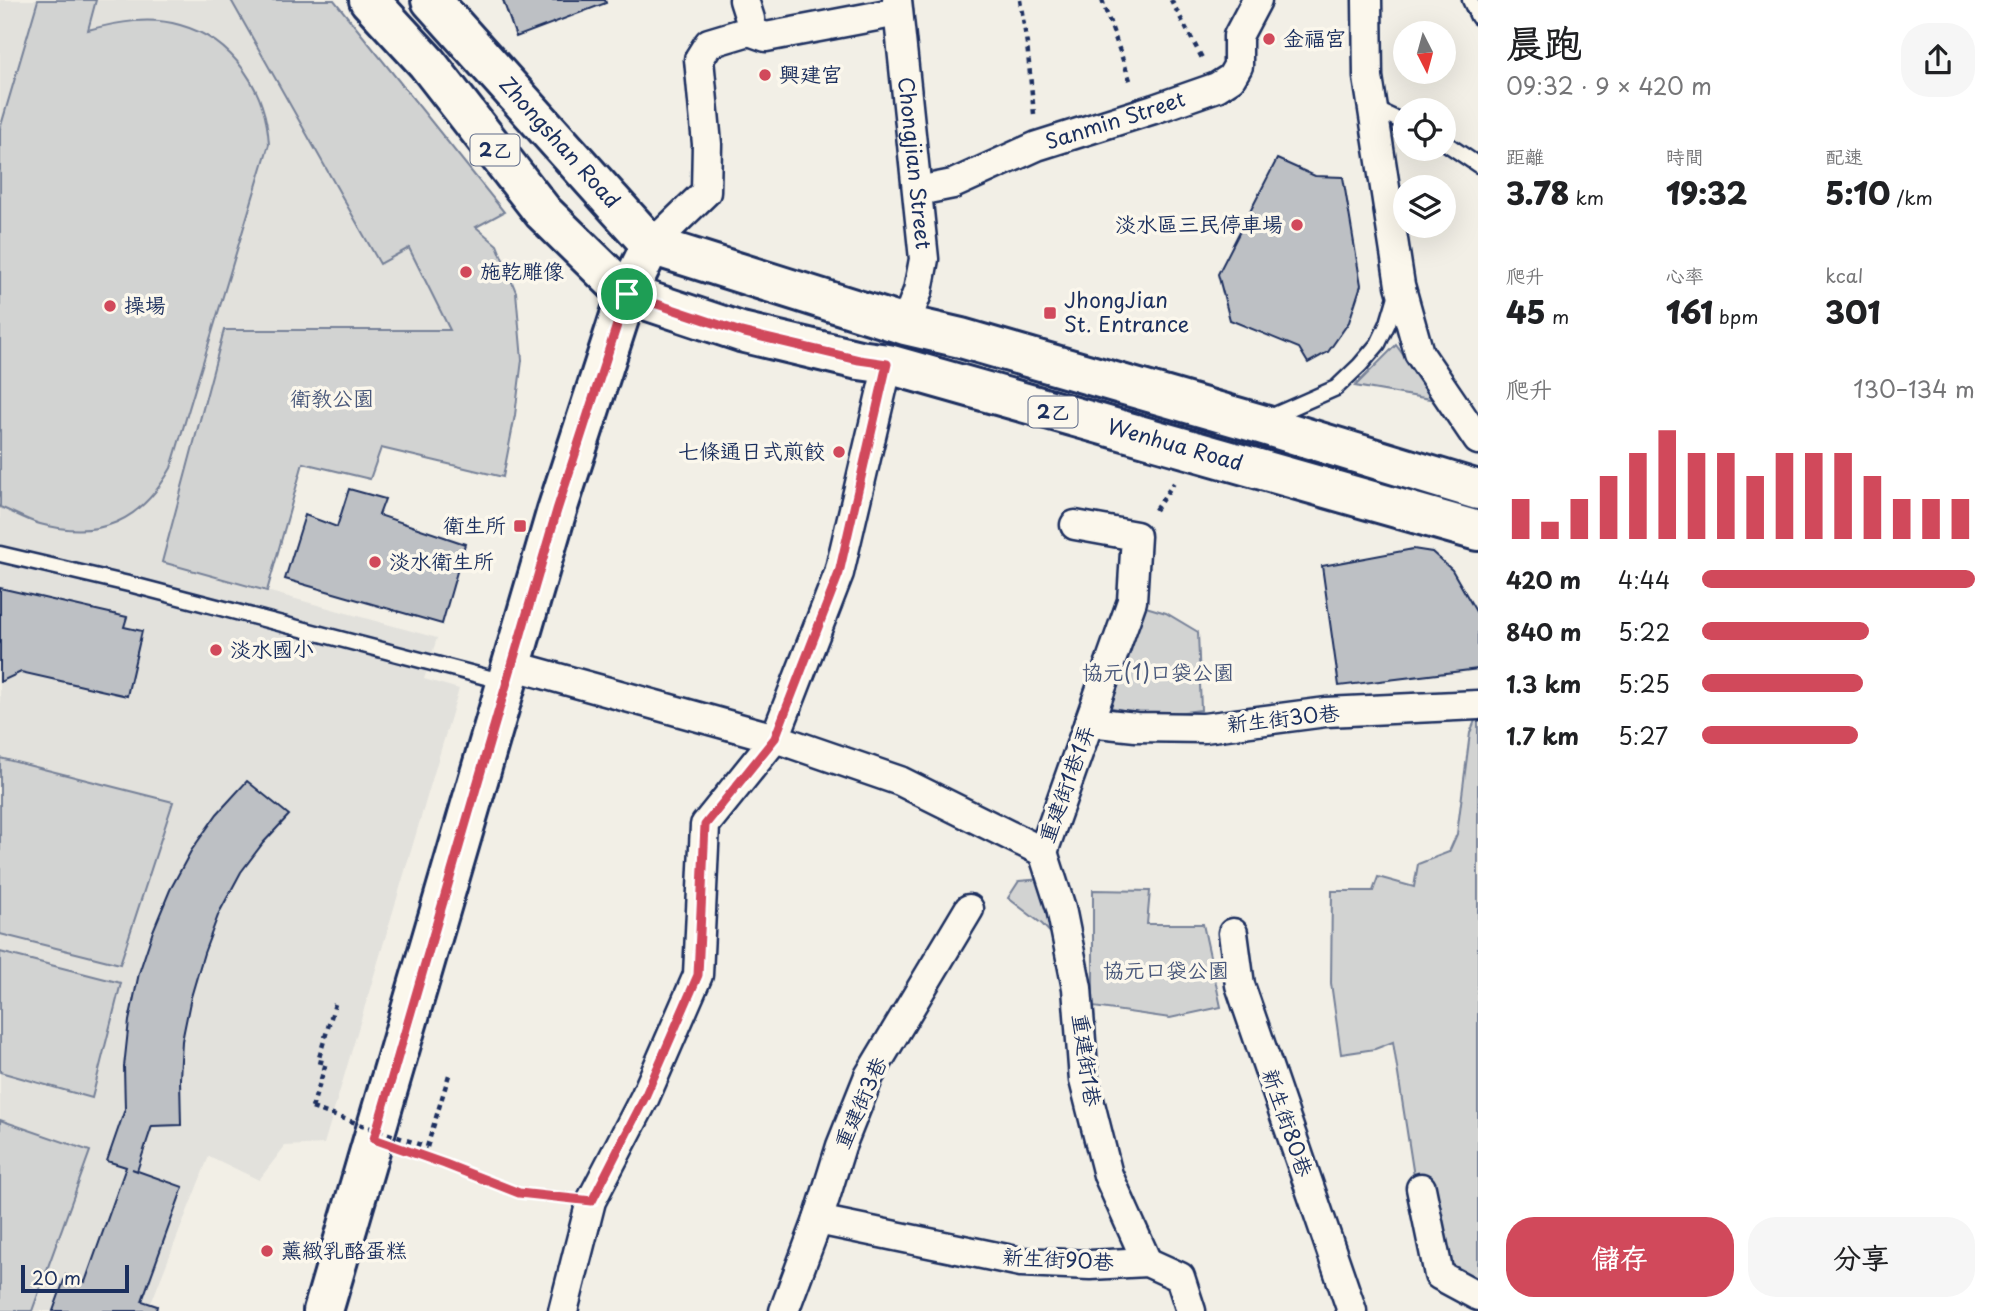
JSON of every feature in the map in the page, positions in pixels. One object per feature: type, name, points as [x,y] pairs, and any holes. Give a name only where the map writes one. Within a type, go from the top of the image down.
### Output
[{"type":"main road","name":"2乙","points":[[369,0],[427,63],[543,212],[627,294]]},
{"type":"main road","name":"Zhongshan Road","points":[[432,0],[651,246]]},
{"type":"main road","name":"2乙","points":[[651,246],[905,325],[961,338],[1257,423],[1478,490]]},
{"type":"main road","points":[[323,1311],[557,510],[627,294],[651,246]]},
{"type":"main road","name":"Wenhua Road","points":[[627,294],[741,332],[887,364],[1478,531]]},
{"type":"street","points":[[744,0],[750,19],[749,31]]},
{"type":"street","points":[[1217,87],[1231,78],[1238,66],[1238,36],[1257,0]]},
{"type":"street","points":[[1367,0],[1368,77],[1400,285],[1419,353],[1478,440]]},
{"type":"street","points":[[651,246],[706,192],[707,144],[699,59],[709,43],[749,31],[766,37],[898,6]]},
{"type":"street","name":"Chongjian Street","points":[[898,6],[924,259],[918,291],[905,325]]},
{"type":"street","name":"Sanmin Street","points":[[918,191],[953,184],[1037,146],[1217,87]]},
{"type":"street","points":[[563,1311],[592,1201],[645,1097],[698,975],[705,825],[775,738],[839,573],[887,364]]},
{"type":"street","points":[[1074,525],[1136,536]]},
{"type":"street","name":"重建街1巷1弄","points":[[509,674],[775,738],[900,781],[1043,852],[1132,601],[1136,536]]},
{"type":"street","name":"新生街30巷","points":[[1089,722],[1136,727],[1204,727],[1326,712],[1478,705]]},
{"type":"street","name":"重建街1巷","points":[[1043,852],[1061,908],[1077,988],[1084,1080],[1108,1175],[1147,1262]]},
{"type":"street","name":"重建街3巷","points":[[785,1311],[841,1146],[869,1076],[970,909]]},
{"type":"street","name":"新生街80巷","points":[[1233,933],[1240,985],[1352,1311]]},
{"type":"street","points":[[1421,1188],[1439,1275],[1478,1296]]},
{"type":"street","name":"新生街90巷","points":[[818,1220],[1021,1262],[1090,1265],[1147,1262],[1181,1278],[1191,1311]]},
{"type":"lane","points":[[1470,0],[1478,17]]},
{"type":"lane","points":[[1373,108],[1393,117]]},
{"type":"lane","points":[[1456,150],[1478,165]]},
{"type":"lane","points":[[1257,423],[1336,388],[1360,365],[1378,344],[1400,285]]},
{"type":"lane","points":[[0,554],[509,674]]},
{"type":"path","points":[[1020,0],[1037,146]]},
{"type":"path","points":[[1102,0],[1142,113]]},
{"type":"path","points":[[1171,0],[1217,87]]},
{"type":"path","points":[[1136,536],[1175,481]]},
{"type":"path","points":[[335,1004],[318,1061],[326,1063],[312,1108],[427,1147],[449,1075]]},
{"type":"path","points":[[374,1139],[519,1193],[592,1201]]},
{"type":"shaded area","name":"淡水國小","points":[[0,0],[231,0],[380,264],[409,248],[450,331],[224,330],[162,562],[437,638],[424,679],[459,689],[324,1144],[285,1146],[259,1180],[209,1156],[148,1311],[0,1311]]},
{"type":"green space","name":"操場","points":[[38,0],[96,0],[88,30],[122,23],[169,22],[199,32],[216,42],[244,70],[254,87],[267,124],[269,144],[171,468],[159,487],[132,514],[99,528],[81,530],[40,524],[0,507],[0,129]]},
{"type":"green space","name":"衛教公園","points":[[231,0],[334,0],[504,212],[476,227],[497,245],[516,292],[522,360],[503,477],[381,448],[370,479],[303,463],[267,591],[162,562],[224,330],[450,330],[409,248],[380,264]]},
{"type":"green space","points":[[1396,345],[1436,400],[1355,386]]},
{"type":"green space","name":"協元(1)口袋公園","points":[[1139,605],[1166,613],[1198,632],[1201,710],[1151,714],[1102,705]]},
{"type":"green space","points":[[1478,713],[1478,1296],[1423,1234],[1393,1042],[1375,1049],[1341,1054],[1331,983],[1332,891],[1373,891],[1378,877],[1414,887],[1418,864],[1449,852],[1457,834],[1470,733]]},
{"type":"green space","points":[[0,758],[173,802],[120,964],[0,934]]},
{"type":"green space","points":[[1042,879],[1059,942],[1042,924],[1008,898],[1019,881]]},
{"type":"green space","name":"協元口袋公園","points":[[1093,890],[1150,891],[1147,924],[1203,924],[1221,1007],[1170,1018],[1093,1007]]},
{"type":"green space","points":[[0,952],[121,983],[92,1098],[0,1072]]},
{"type":"green space","points":[[0,1120],[90,1151],[32,1311],[0,1311]]},
{"type":"building","points":[[503,0],[605,0],[606,3],[516,37]]},
{"type":"building","name":"淡水區三民停車場","points":[[1277,159],[1315,176],[1343,177],[1361,285],[1349,322],[1328,352],[1308,363],[1299,348],[1230,320],[1218,274]]},
{"type":"building","name":"淡水衛生所","points":[[349,489],[385,499],[379,515],[465,544],[442,624],[285,579],[305,515],[337,527]]},
{"type":"building","points":[[1413,549],[1432,552],[1452,570],[1478,615],[1478,669],[1339,686],[1322,566]]},
{"type":"building","points":[[0,588],[127,617],[124,627],[142,631],[127,696],[21,672],[0,682]]},
{"type":"building","points":[[247,781],[289,815],[241,872],[219,913],[191,997],[182,1041],[181,1125],[152,1126],[137,1171],[183,1187],[142,1301],[157,1306],[156,1311],[53,1311],[66,1275],[85,1282],[126,1167],[107,1161],[125,1109],[124,1067],[129,1021],[139,973],[153,931],[170,890],[191,851],[217,814]]},
{"type":"place","name":"金福宮","points":[[1269,39]]},
{"type":"place","name":"興建宮","points":[[765,75]]},
{"type":"place","name":"淡水區三民停車場","points":[[1297,225]]},
{"type":"place","name":"施乾雕像","points":[[466,272]]},
{"type":"place","name":"操場","points":[[110,306]]},
{"type":"place","name":"JhongJian St. Entrance","points":[[1050,313]]},
{"type":"place","name":"七條通日式煎餃","points":[[839,452]]},
{"type":"place","name":"衛生所","points":[[520,526]]},
{"type":"place","name":"淡水衛生所","points":[[375,562]]},
{"type":"place","name":"淡水國小","points":[[216,650]]},
{"type":"place","name":"薰緻乳酪蛋糕","points":[[267,1251]]},
{"type":"route","points":[[627,294],[741,332],[887,364],[839,573],[775,738],[705,825],[698,975],[645,1097],[592,1201],[519,1193],[374,1139],[557,510],[627,294]]}]
